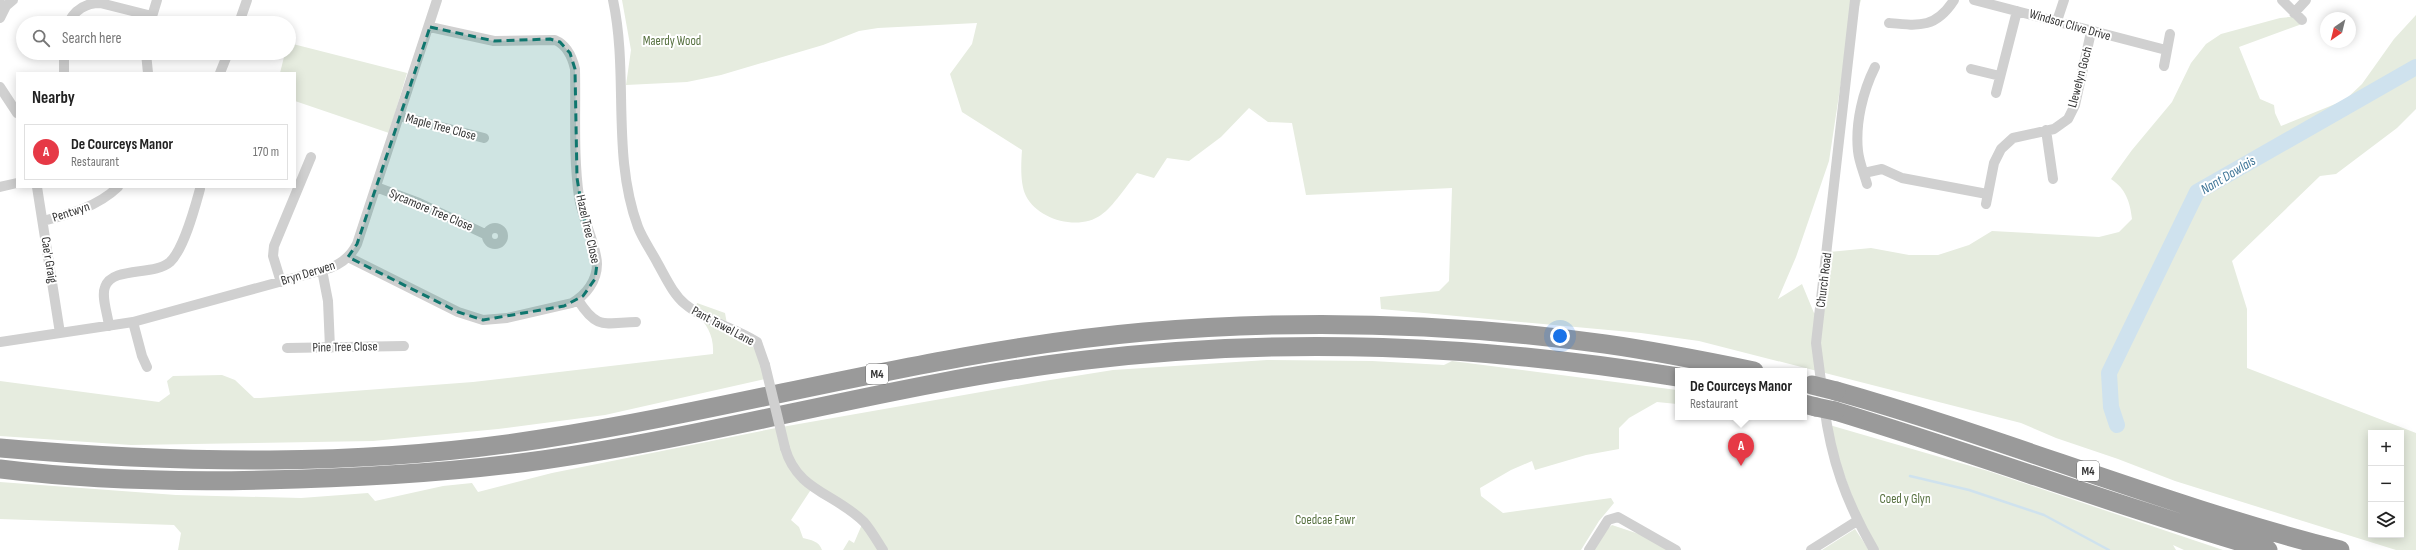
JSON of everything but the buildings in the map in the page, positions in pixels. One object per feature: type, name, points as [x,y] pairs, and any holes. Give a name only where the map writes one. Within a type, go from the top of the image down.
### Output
[{"type":"highway","name":"M4","points":[[0,448],[79,456],[195,461],[307,459],[416,454],[537,440],[657,420],[898,370],[1063,342],[1144,332],[1266,325],[1433,327],[1521,334],[1608,344],[1738,368]]},
{"type":"highway","name":"M4","points":[[0,469],[81,476],[208,481],[363,477],[475,468],[545,460],[655,440],[962,379],[1082,360],[1168,351],[1285,345],[1371,346],[1462,350],[1558,359],[1675,377]]},
{"type":"highway","name":"M4","points":[[1808,384],[1966,430],[2209,512],[2340,550]]},
{"type":"highway","name":"M4","points":[[1810,406],[1835,411],[1955,448],[2209,533],[2268,550]]},
{"type":"street","points":[[152,16],[156,0]]},
{"type":"street","points":[[241,16],[247,0]]},
{"type":"street","name":"Bryn Derwen","points":[[0,342],[133,322],[338,265],[348,257],[357,244],[430,27],[437,0]]},
{"type":"street","name":"Pant Tawel Lane","points":[[613,0],[619,41],[622,156],[626,183],[638,229],[679,299],[705,318],[738,331],[757,342],[765,365],[785,448],[793,470],[863,522],[883,550]]},
{"type":"street","name":"Church Road","points":[[1855,0],[1816,343],[1828,442],[1833,460],[1856,521],[1874,550]]},
{"type":"street","points":[[1889,23],[1913,25],[1933,21],[1944,15],[1954,0]]},
{"type":"street","name":"Windsor Clive Drive","points":[[1974,0],[2017,10],[2091,32],[2166,50]]},
{"type":"street","points":[[2057,21],[2064,0]]},
{"type":"street","points":[[2282,0],[2302,20]]},
{"type":"street","points":[[2294,12],[2306,0]]},
{"type":"street","points":[[0,18],[6,3]]},
{"type":"street","points":[[74,16],[80,8],[93,3],[100,3],[139,16]]},
{"type":"street","points":[[1996,93],[2017,10]]},
{"type":"street","name":"Hazel Tree Close","points":[[348,257],[458,312],[483,320],[496,320],[552,309],[578,300],[592,285],[597,264],[583,215],[579,192],[576,157],[575,69],[570,53],[560,42],[555,40],[494,40],[430,27]]},
{"type":"street","name":"Llewelyn Goch","points":[[1986,204],[1994,163],[2001,149],[2013,138],[2054,129],[2068,119],[2075,105],[2091,32]]},
{"type":"street","points":[[2164,66],[2170,34]]},
{"type":"street","points":[[64,60],[64,72]]},
{"type":"street","points":[[147,60],[148,72]]},
{"type":"street","points":[[220,72],[225,60]]},
{"type":"street","points":[[1867,184],[1858,152],[1858,128],[1866,86],[1875,66]]},
{"type":"street","points":[[1970,69],[2000,76]]},
{"type":"street","points":[[0,87],[16,111]]},
{"type":"street","name":"Maple Tree Close","points":[[399,116],[484,138]]},
{"type":"street","points":[[2046,130],[2053,179]]},
{"type":"street","points":[[281,282],[273,256],[274,246],[311,157]]},
{"type":"street","points":[[1864,173],[1882,169],[1902,178],[1987,194]]},
{"type":"street","points":[[0,187],[16,183]]},
{"type":"street","name":"Sycamore Tree Close","points":[[376,187],[419,203],[487,235]]},
{"type":"street","name":"Cae'r Graig","points":[[37,188],[60,333]]},
{"type":"street","name":"Pentwyn","points":[[42,221],[76,212],[99,202],[117,188]]},
{"type":"street","points":[[109,326],[104,293],[108,281],[118,275],[155,269],[170,262],[178,251],[198,188]]},
{"type":"street","points":[[322,270],[328,301],[330,348]]},
{"type":"street","points":[[578,300],[588,315],[598,323],[636,322]]},
{"type":"street","points":[[133,322],[137,358],[147,367]]},
{"type":"street","name":"Pine Tree Close","points":[[287,348],[404,346]]},
{"type":"street","points":[[1589,550],[1608,520],[1618,517],[1676,550]]},
{"type":"street","points":[[1811,550],[1856,521]]},
{"type":"highlighted area","points":[[430,27],[494,41],[550,39],[560,42],[570,53],[575,69],[577,178],[583,215],[597,264],[595,279],[583,296],[564,306],[483,320],[458,312],[348,257],[357,244]]},
{"type":"green space","name":"Maerdy Wood","points":[[622,0],[1861,0],[1846,49],[1829,161],[1796,257],[1778,299],[1802,284],[1814,313],[1824,308],[1829,252],[1871,248],[1909,255],[1938,255],[1969,245],[1992,231],[2099,237],[2119,232],[2132,219],[2124,192],[2111,179],[2132,150],[2172,102],[2191,63],[2206,44],[2221,34],[2280,18],[2299,16],[2302,24],[2239,47],[2260,99],[2274,105],[2275,113],[2281,126],[2345,100],[2362,84],[2394,39],[2416,15],[2416,109],[2397,128],[2336,174],[2320,176],[2232,261],[2247,309],[2247,368],[2416,433],[2416,550],[2396,550],[2175,481],[2118,459],[2056,438],[2021,423],[1699,341],[1641,333],[1381,309],[1380,297],[1439,291],[1449,281],[1452,188],[1306,195],[1292,123],[1268,122],[1249,108],[1221,137],[1189,161],[1167,158],[1154,178],[1137,173],[1106,211],[1092,220],[1071,222],[1049,217],[1032,204],[1026,196],[1022,180],[1022,150],[962,112],[950,74],[972,44],[977,23],[878,28],[859,31],[823,45],[721,75],[687,82],[626,85],[631,50]]},
{"type":"green space","points":[[296,45],[407,73],[389,133],[296,101],[296,72],[280,72],[283,60],[296,60]]},
{"type":"green space","points":[[697,303],[725,313],[727,324],[762,355],[765,379],[605,415],[498,429],[373,441],[131,445],[0,436],[0,381],[159,402],[170,394],[167,381],[173,376],[222,375],[235,380],[254,398],[473,382],[713,354],[712,341],[709,331],[695,312]]},
{"type":"green space","name":"Coedcae Fawr","points":[[1267,360],[1372,361],[1444,365],[1452,361],[1675,390],[1675,404],[1657,402],[1629,418],[1619,428],[1619,449],[1586,455],[1535,470],[1532,461],[1511,470],[1480,488],[1481,496],[1503,513],[1611,498],[1614,503],[1599,521],[1581,550],[843,550],[849,540],[854,543],[863,522],[812,488],[791,520],[799,527],[803,538],[817,543],[822,550],[178,550],[181,533],[174,525],[0,519],[0,482],[176,495],[301,498],[368,493],[375,501],[443,486],[472,483],[478,492],[552,473],[776,428],[1113,370]]},
{"type":"green space","name":"Coed y Glyn","points":[[1826,424],[1988,471],[2223,550],[2184,550],[2173,545],[2176,550],[1877,550],[1863,527]]},
{"type":"green space","points":[[1612,525],[1642,535],[1676,550],[1594,550],[1606,530]]},
{"type":"green space","points":[[1855,529],[1869,550],[1822,550]]},
{"type":"waterway","name":"Nant Dowlais","points":[[2117,425],[2111,407],[2109,373],[2197,192],[2416,67]]},
{"type":"waterway","points":[[1910,476],[1969,490],[2044,515],[2109,550]]},
{"type":"place","name":"De Courceys Manor","points":[[1741,466]]}]
